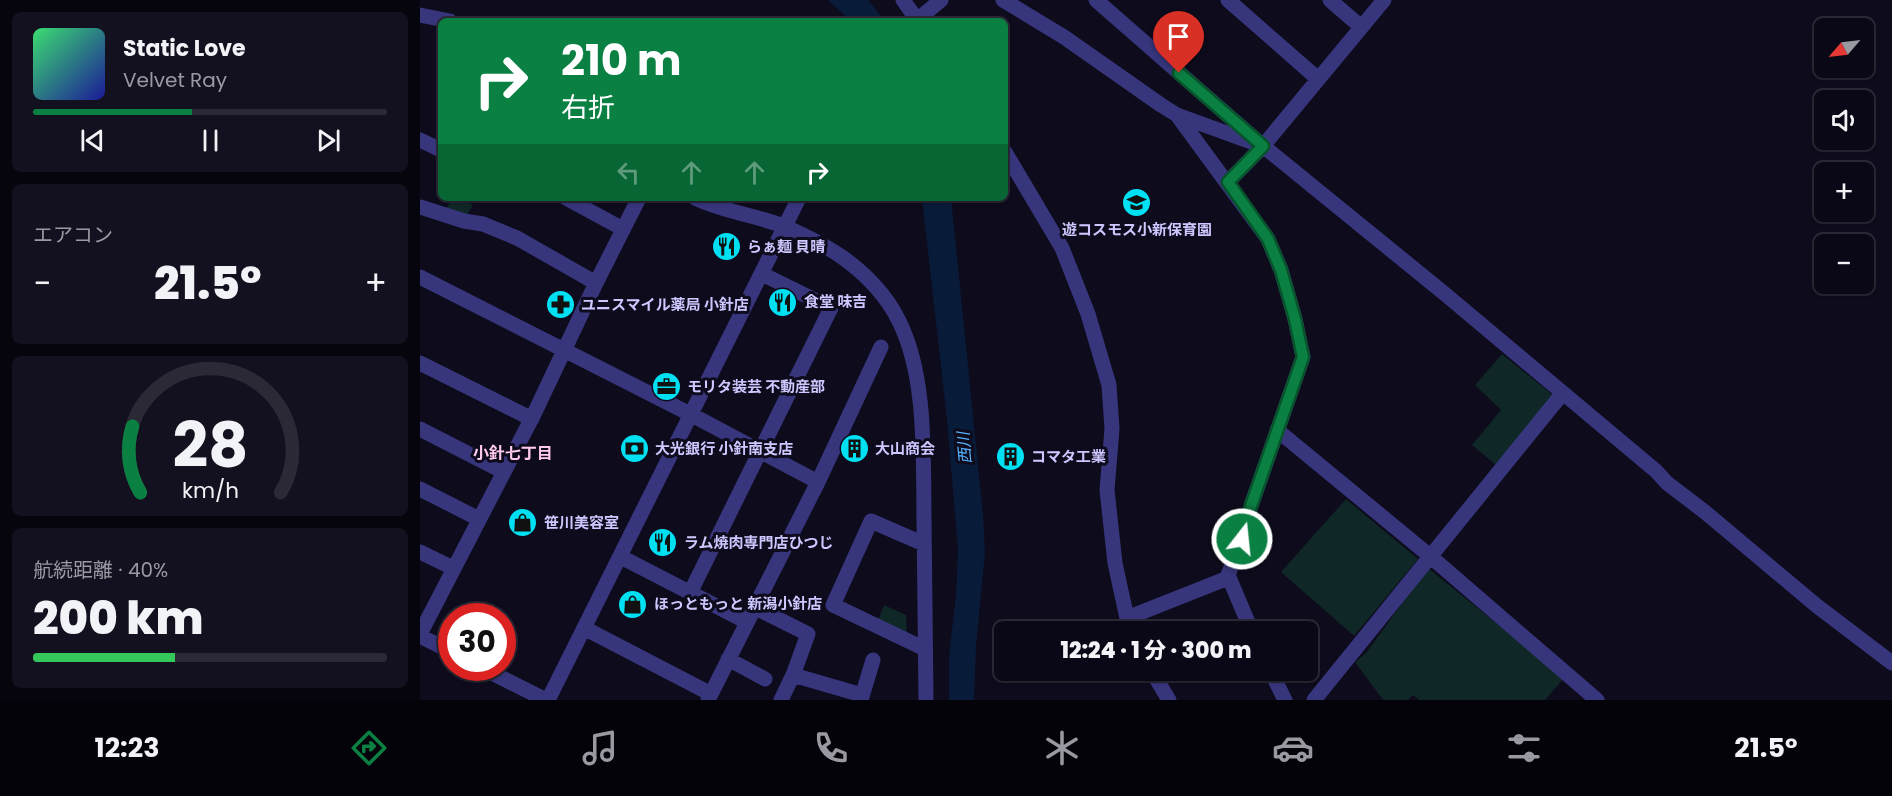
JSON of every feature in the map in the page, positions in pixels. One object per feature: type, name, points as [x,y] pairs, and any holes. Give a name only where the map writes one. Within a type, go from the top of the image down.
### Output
[{"type":"street","points":[[903,0],[914,18]]},
{"type":"street","points":[[933,16],[941,0]]},
{"type":"street","points":[[1003,0],[1064,37],[1177,115],[1263,146]]},
{"type":"street","points":[[1096,0],[1263,146],[1817,606],[1892,663]]},
{"type":"street","points":[[1228,0],[1318,79]]},
{"type":"street","points":[[1330,0],[1361,27]]},
{"type":"street","points":[[1228,182],[1263,146],[1384,0]]},
{"type":"street","points":[[420,15],[438,19]]},
{"type":"street","points":[[1177,115],[1268,239],[1281,270],[1303,357],[1228,575],[1247,621]]},
{"type":"street","points":[[420,140],[438,149]]},
{"type":"street","points":[[1008,157],[1062,248],[1088,314],[1109,385],[1112,429],[1107,490],[1115,563],[1127,621]]},
{"type":"street","points":[[572,201],[623,229]]},
{"type":"street","points":[[438,645],[420,635],[532,419],[635,201]]},
{"type":"street","points":[[702,201],[785,227],[841,256],[857,269],[886,300],[899,321],[916,373],[923,442],[926,700]]},
{"type":"street","points":[[508,681],[547,700],[621,557],[798,201]]},
{"type":"street","points":[[420,207],[464,222],[483,224],[516,238],[596,283]]},
{"type":"street","points":[[690,593],[831,308],[762,274]]},
{"type":"street","points":[[420,277],[692,415],[818,482]]},
{"type":"street","points":[[584,628],[709,697],[818,482],[881,347]]},
{"type":"street","points":[[420,363],[532,419]]},
{"type":"street","points":[[1314,700],[1562,394]]},
{"type":"street","points":[[420,429],[504,472]]},
{"type":"street","points":[[1277,430],[1430,556],[1597,700]]},
{"type":"street","points":[[420,489],[479,519]]},
{"type":"street","points":[[924,544],[871,521],[832,605],[925,649]]},
{"type":"street","points":[[420,552],[453,568]]},
{"type":"street","points":[[621,557],[747,622]]},
{"type":"street","points":[[1137,621],[1228,578]]},
{"type":"street","points":[[754,607],[807,634],[793,675],[781,700]]},
{"type":"street","points":[[728,659],[765,679]]},
{"type":"street","points":[[793,675],[862,697],[873,660]]},
{"type":"street","points":[[1158,681],[1169,700]]},
{"type":"street","points":[[1276,681],[1285,700]]},
{"type":"green space","points":[[450,201],[466,201],[473,205],[467,215],[445,211]]},
{"type":"green space","points":[[1502,354],[1554,396],[1496,465],[1472,445],[1501,410],[1475,385]]},
{"type":"green space","points":[[1346,499],[1418,559],[1354,636],[1281,572]]},
{"type":"green space","points":[[1428,568],[1564,678],[1545,700],[1419,700],[1413,695],[1408,700],[1383,700],[1355,662],[1366,653]]},
{"type":"green space","points":[[884,605],[906,615],[907,636],[877,623]]},
{"type":"water","points":[[828,0],[868,0],[883,18],[848,18]]},
{"type":"water","name":"西川","points":[[922,201],[951,201],[985,552],[976,646],[974,700],[949,700],[949,657],[956,596],[958,549],[947,419]]},
{"type":"place","name":"遊コスモス小新保育園","points":[[1137,203]]},
{"type":"place","name":"らぁ麺 貝晴","points":[[726,247]]},
{"type":"place","name":"食堂 味吉","points":[[783,302]]},
{"type":"place","name":"ユニスマイル薬局 小針店","points":[[560,305]]},
{"type":"place","name":"モリタ装芸 不動産部","points":[[666,387]]},
{"type":"place","name":"大光銀行 小針南支店","points":[[634,449]]},
{"type":"place","name":"大山商会","points":[[854,449]]},
{"type":"place","name":"コマタ工業","points":[[1010,457]]},
{"type":"place","name":"笹川美容室","points":[[523,523]]},
{"type":"place","name":"ラム焼肉専門店ひつじ","points":[[663,543]]},
{"type":"place","name":"ほっともっと 新潟小針店","points":[[633,604]]},
{"type":"district","name":"小針七丁目","points":[[513,453]]},
{"type":"route","points":[[1179,73],[1263,146],[1228,182],[1268,239],[1281,270],[1303,357],[1251,506],[1242,539]]}]
